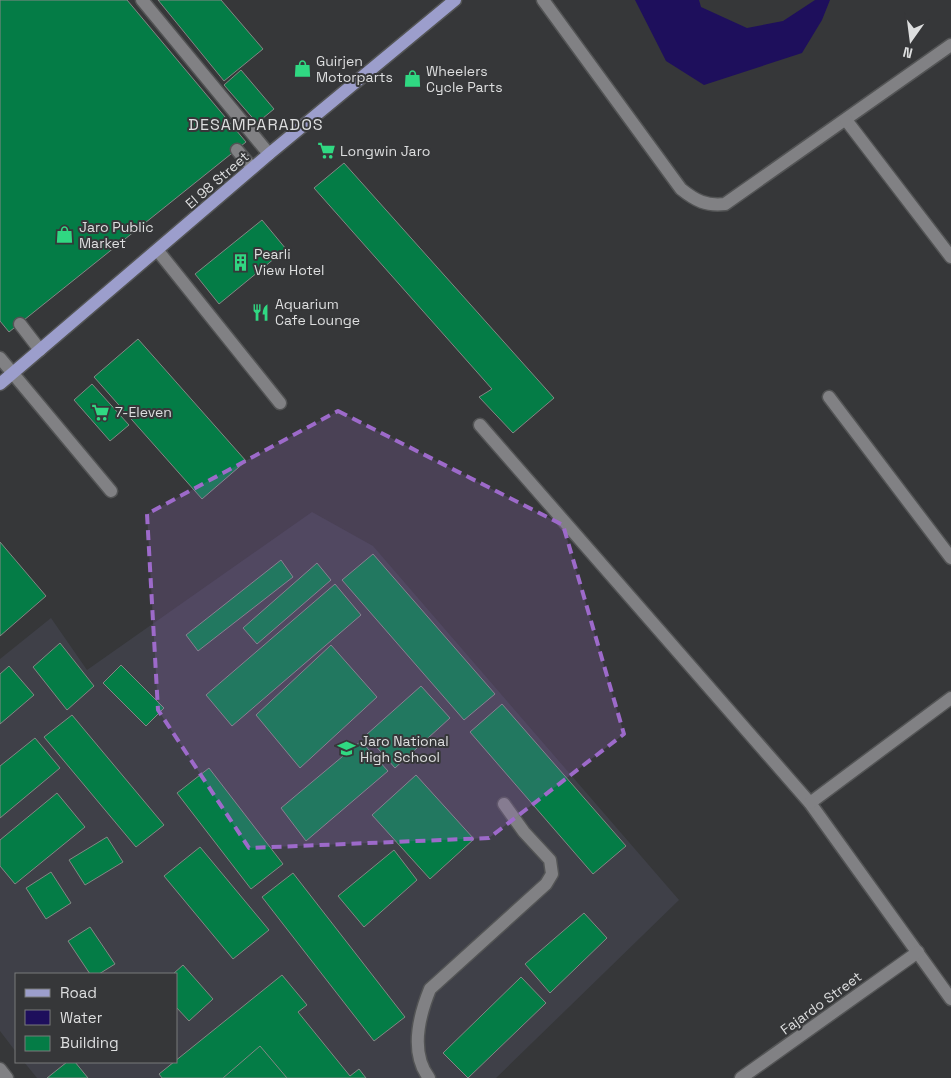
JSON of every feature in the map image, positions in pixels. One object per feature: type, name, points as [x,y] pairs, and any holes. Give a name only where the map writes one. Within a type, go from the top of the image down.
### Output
[{"type":"main road","name":"El 98 Street","points":[[0,384],[252,168],[455,0]]},
{"type":"street","points":[[142,0],[269,154]]},
{"type":"street","points":[[543,0],[681,189],[694,200],[709,205],[725,204],[951,45]]},
{"type":"street","points":[[846,120],[951,257]]},
{"type":"street","points":[[237,150],[252,168]]},
{"type":"street","points":[[158,250],[280,403]]},
{"type":"street","points":[[20,324],[40,350]]},
{"type":"street","points":[[0,358],[111,491]]},
{"type":"street","points":[[829,397],[951,558]]},
{"type":"street","points":[[480,425],[810,803],[951,999]]},
{"type":"street","points":[[810,803],[951,698]]},
{"type":"street","points":[[429,1078],[423,1071],[418,1034],[421,1012],[430,989],[546,884],[552,874],[550,860],[524,832],[504,804]]},
{"type":"street","name":"Fajardo Street","points":[[741,1078],[918,952]]},
{"type":"highlighted area","points":[[338,411],[563,525],[624,734],[489,838],[249,848],[158,710],[147,514]]},
{"type":"shaded area","name":"Jaro National High School","points":[[312,512],[373,546],[679,900],[496,1078],[37,1078],[25,1063],[178,1063],[178,973],[15,973],[15,1051],[0,1031],[0,659],[51,618],[87,670]]},
{"type":"water","points":[[635,0],[699,0],[701,7],[747,28],[783,21],[815,0],[830,0],[822,20],[802,53],[704,85],[666,61]]},
{"type":"building","name":"Jaro Public Market","points":[[0,0],[127,0],[246,142],[9,332],[0,321]]},
{"type":"building","points":[[158,0],[221,0],[263,49],[224,81]]},
{"type":"building","points":[[241,70],[274,109],[257,123],[224,85]]},
{"type":"building","points":[[344,163],[554,398],[513,433],[479,397],[492,389],[314,188]]},
{"type":"building","name":"Pearli View Hotel","points":[[262,220],[286,249],[219,304],[195,274]]},
{"type":"building","points":[[138,339],[246,461],[202,499],[94,377]]},
{"type":"building","name":"7-Eleven","points":[[92,384],[129,425],[110,441],[74,400]]},
{"type":"building","points":[[0,542],[46,596],[0,636]]},
{"type":"building","points":[[373,554],[495,694],[464,720],[342,580]]},
{"type":"building","points":[[281,560],[293,577],[198,651],[186,635]]},
{"type":"building","points":[[317,563],[331,580],[257,644],[243,628]]},
{"type":"building","points":[[335,584],[361,615],[232,726],[206,695]]},
{"type":"building","points":[[60,643],[94,686],[67,710],[33,667]]},
{"type":"building","points":[[331,645],[377,697],[300,768],[256,715]]},
{"type":"building","points":[[121,665],[164,708],[146,726],[103,683]]},
{"type":"building","points":[[9,666],[34,695],[0,724],[0,674]]},
{"type":"building","points":[[421,686],[450,718],[395,768],[366,735]]},
{"type":"building","points":[[502,704],[626,846],[593,874],[470,732]]},
{"type":"building","points":[[72,715],[164,825],[136,847],[44,737]]},
{"type":"building","points":[[35,738],[60,768],[0,818],[0,766]]},
{"type":"building","points":[[361,741],[388,771],[306,841],[281,808]]},
{"type":"building","points":[[209,768],[283,864],[251,889],[177,793]]},
{"type":"building","points":[[416,775],[474,839],[430,879],[372,815]]},
{"type":"building","points":[[57,793],[85,827],[15,884],[0,866],[0,840]]},
{"type":"building","points":[[107,837],[123,862],[85,885],[69,860]]},
{"type":"building","points":[[200,847],[269,930],[233,959],[164,876]]},
{"type":"building","points":[[394,850],[417,880],[364,927],[338,896]]},
{"type":"building","points":[[51,872],[71,903],[46,919],[26,888]]},
{"type":"building","points":[[293,873],[405,1017],[374,1041],[262,897]]},
{"type":"building","points":[[584,913],[607,938],[550,993],[525,964]]},
{"type":"building","points":[[90,927],[115,964],[101,973],[89,973],[68,941]]},
{"type":"building","points":[[183,965],[213,999],[189,1021],[178,1009],[178,973],[174,973]]},
{"type":"building","points":[[282,975],[307,1005],[298,1012],[350,1076],[359,1069],[366,1078],[162,1078],[159,1074],[173,1063],[178,1063],[178,1059]]},
{"type":"building","points":[[521,977],[546,1003],[468,1078],[443,1053]]},
{"type":"building","points":[[260,1046],[287,1078],[223,1078]]},
{"type":"building","points":[[66,1063],[76,1063],[88,1078],[47,1078]]},
{"type":"place","name":"Guirjen Motorparts","points":[[302,69]]},
{"type":"place","name":"Wheelers Cycle Parts","points":[[412,79]]},
{"type":"place","name":"Longwin Jaro","points":[[326,151]]},
{"type":"place","name":"Jaro Public Market","points":[[65,235]]},
{"type":"place","name":"Pearli View Hotel","points":[[240,262]]},
{"type":"place","name":"Aquarium Cafe Lounge","points":[[261,312]]},
{"type":"place","name":"7-Eleven","points":[[101,412]]},
{"type":"place","name":"Jaro National High School","points":[[346,749]]},
{"type":"district","name":"DESAMPARADOS","points":[[256,124]]}]
